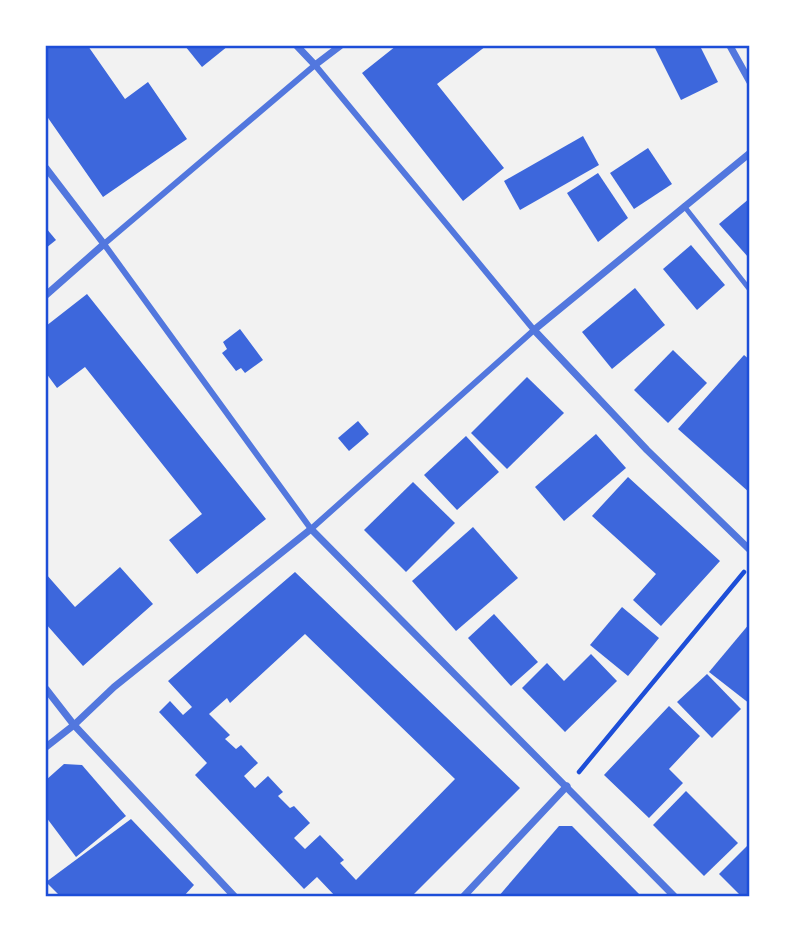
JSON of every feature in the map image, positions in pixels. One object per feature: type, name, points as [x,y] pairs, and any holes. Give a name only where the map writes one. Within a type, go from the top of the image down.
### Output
[{"type":"street","points":[[297,46],[534,330],[647,450],[750,550]]},
{"type":"street","points":[[46,295],[340,46]]},
{"type":"street","points":[[730,46],[750,82]]},
{"type":"street","points":[[46,747],[114,687],[311,529],[534,330],[750,153]]},
{"type":"street","points":[[46,167],[311,529],[675,897]]},
{"type":"street","points":[[46,688],[74,725],[235,897]]},
{"type":"street","points":[[463,897],[567,786]]},
{"type":"lane","points":[[684,206],[750,290]]},
{"type":"path","points":[[579,772],[744,572]]},
{"type":"building","points":[[46,46],[88,46],[125,99],[148,82],[187,139],[103,197],[46,115]]},
{"type":"building","points":[[185,46],[228,46],[202,67]]},
{"type":"building","points":[[396,46],[486,46],[437,84],[504,168],[463,201],[362,73]]},
{"type":"building","points":[[654,46],[700,46],[718,82],[681,100]]},
{"type":"building","points":[[583,136],[599,165],[520,210],[504,181]]},
{"type":"building","points":[[648,148],[672,184],[634,209],[610,173]]},
{"type":"building","points":[[598,173],[628,218],[598,242],[567,193]]},
{"type":"building","points":[[750,198],[750,256],[748,257],[719,224]]},
{"type":"building","points":[[46,228],[56,240],[46,248]]},
{"type":"building","points":[[691,245],[725,285],[697,310],[663,269]]},
{"type":"building","points":[[635,288],[665,325],[612,369],[582,332]]},
{"type":"building","points":[[87,294],[266,519],[197,574],[169,540],[202,514],[85,367],[57,388],[46,373],[46,326]]},
{"type":"building","points":[[240,329],[263,360],[245,373],[241,368],[236,371],[222,353],[227,349],[223,342]]},
{"type":"building","points":[[673,350],[707,383],[668,423],[634,390]]},
{"type":"building","points":[[744,355],[750,360],[750,493],[678,429]]},
{"type":"building","points":[[527,377],[564,413],[507,469],[471,433]]},
{"type":"building","points":[[358,421],[369,434],[349,451],[338,438]]},
{"type":"building","points":[[596,434],[626,468],[564,521],[535,487]]},
{"type":"building","points":[[466,436],[499,472],[457,510],[424,475]]},
{"type":"building","points":[[628,477],[720,561],[661,626],[633,600],[656,574],[592,516]]},
{"type":"building","points":[[413,482],[455,523],[406,572],[364,530]]},
{"type":"building","points":[[473,527],[518,578],[456,631],[412,581]]},
{"type":"building","points":[[120,567],[153,604],[83,666],[46,624],[46,574],[75,607]]},
{"type":"building","points":[[295,572],[520,788],[411,897],[336,897],[317,877],[304,889],[195,775],[207,763],[159,712],[170,701],[183,715],[192,707],[168,681]],"holes":[[[305,634],[455,779],[356,880],[340,863],[344,860],[320,835],[305,849],[294,838],[310,823],[294,806],[290,808],[278,796],[283,792],[268,776],[255,788],[244,776],[258,763],[241,745],[236,749],[225,739],[230,735],[209,714],[227,698],[230,703]]]},
{"type":"building","points":[[622,607],[659,638],[628,676],[590,645]]},
{"type":"building","points":[[494,614],[538,662],[511,686],[468,638]]},
{"type":"building","points":[[750,623],[750,704],[709,672]]},
{"type":"building","points":[[591,654],[617,681],[565,732],[522,688],[547,663],[564,681]]},
{"type":"building","points":[[707,674],[741,709],[712,738],[677,702]]},
{"type":"building","points":[[669,706],[700,736],[669,769],[683,783],[649,818],[604,775]]},
{"type":"building","points":[[64,764],[82,765],[126,816],[76,857],[46,817],[46,780]]},
{"type":"building","points":[[686,791],[738,843],[704,876],[653,825]]},
{"type":"building","points":[[131,819],[194,885],[183,897],[61,897],[46,882]]},
{"type":"building","points":[[559,826],[572,826],[642,897],[498,897]]},
{"type":"building","points":[[750,843],[750,897],[742,897],[719,874]]}]
